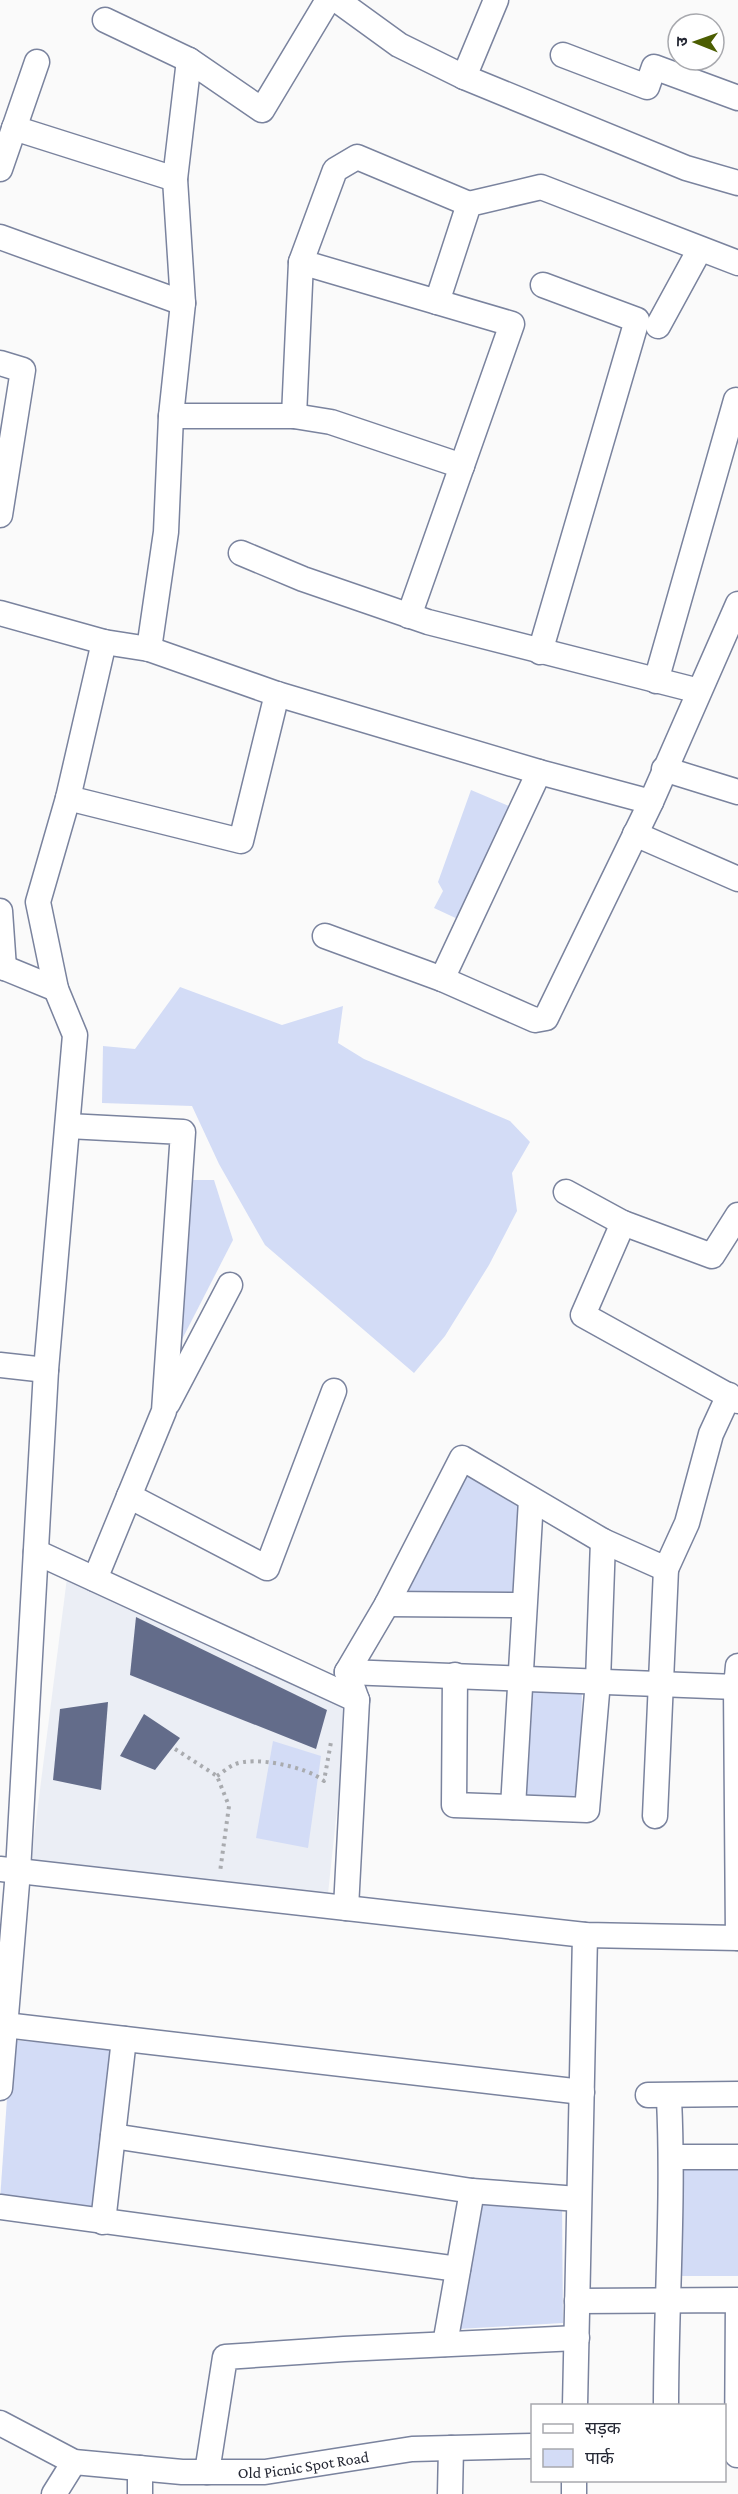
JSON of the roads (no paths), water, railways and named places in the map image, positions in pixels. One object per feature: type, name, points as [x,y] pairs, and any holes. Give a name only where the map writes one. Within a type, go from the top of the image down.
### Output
[{"type":"street","points":[[105,21],[189,60],[262,110],[328,0]]},
{"type":"street","points":[[337,0],[399,45],[464,77],[686,168],[738,183]]},
{"type":"street","points":[[464,77],[496,0]]},
{"type":"street","points":[[562,55],[646,87],[654,67],[738,98]]},
{"type":"street","points":[[149,649],[166,532],[171,416],[183,303],[176,180],[189,60]]},
{"type":"street","points":[[0,169],[8,134],[37,62]]},
{"type":"street","points":[[8,134],[176,180]]},
{"type":"street","points":[[294,416],[301,262],[336,170],[357,157],[469,204],[541,187],[738,263]]},
{"type":"street","points":[[437,302],[469,204]]},
{"type":"street","points":[[0,237],[183,303]]},
{"type":"street","points":[[658,326],[700,249]]},
{"type":"street","points":[[301,262],[512,324],[409,616]]},
{"type":"street","points":[[540,652],[637,320],[543,285]]},
{"type":"street","points":[[0,363],[23,370],[0,513]]},
{"type":"street","points":[[656,681],[736,400]]},
{"type":"street","points":[[171,416],[294,416],[331,422],[462,466]]},
{"type":"street","points":[[241,553],[303,579],[409,616],[540,652],[699,691]]},
{"type":"street","points":[[325,936],[442,979],[535,1020],[546,1018],[651,802],[738,604]]},
{"type":"street","points":[[0,614],[104,642],[149,649],[277,694],[539,772],[651,802]]},
{"type":"street","points":[[0,2088],[5,2025],[9,1870],[36,1552],[46,1370],[75,1035],[56,989],[38,902],[68,798],[104,642]]},
{"type":"street","points":[[68,798],[241,841],[277,694]]},
{"type":"street","points":[[664,769],[738,792]]},
{"type":"street","points":[[442,979],[539,772]]},
{"type":"street","points":[[635,834],[738,879]]},
{"type":"street","points":[[0,911],[2,967],[56,989]]},
{"type":"street","points":[[68,1126],[183,1132],[164,1411]]},
{"type":"street","points":[[566,1192],[623,1223],[712,1256],[738,1215]]},
{"type":"street","points":[[623,1223],[582,1315],[733,1398],[711,1434],[687,1523],[666,1569],[655,1816]]},
{"type":"street","points":[[95,1579],[164,1411],[230,1285]]},
{"type":"street","points":[[0,1365],[46,1370]]},
{"type":"street","points":[[129,1496],[267,1568],[334,1391]]},
{"type":"street","points":[[347,1672],[387,1604],[462,1458],[603,1541],[666,1569]]},
{"type":"street","points":[[513,1807],[531,1500]]},
{"type":"street","points":[[455,1675],[454,1805],[587,1810],[598,1681],[603,1541]]},
{"type":"street","points":[[36,1552],[357,1700]]},
{"type":"street","points":[[387,1604],[524,1605]]},
{"type":"street","points":[[9,1870],[585,1935],[738,1938],[737,1679],[661,1684],[347,1672]]},
{"type":"street","points":[[346,1908],[357,1700],[347,1672]]},
{"type":"street","points":[[575,2404],[585,1935]]},
{"type":"street","points":[[5,2025],[582,2091]]},
{"type":"street","points":[[103,2222],[124,2039]]},
{"type":"street","points":[[648,2095],[738,2094]]},
{"type":"street","points":[[666,2404],[666,2300],[672,2157],[669,2100],[672,2096]]},
{"type":"street","points":[[113,2136],[472,2191],[578,2199]]},
{"type":"street","points":[[672,2157],[738,2157]]},
{"type":"street","points":[[445,2344],[472,2191]]},
{"type":"street","points":[[0,2207],[458,2269]]},
{"type":"street","points":[[577,2301],[738,2300],[738,2455]]},
{"type":"street","points":[[207,2472],[225,2357],[577,2338]]},
{"type":"street","points":[[0,2423],[74,2462],[54,2494]]},
{"type":"street","name":"Old Picnic Spot Road","points":[[74,2462],[207,2472],[266,2472],[412,2449],[531,2446]]},
{"type":"street","points":[[450,2494],[451,2448]]},
{"type":"street","points":[[140,2468],[140,2494]]}]
